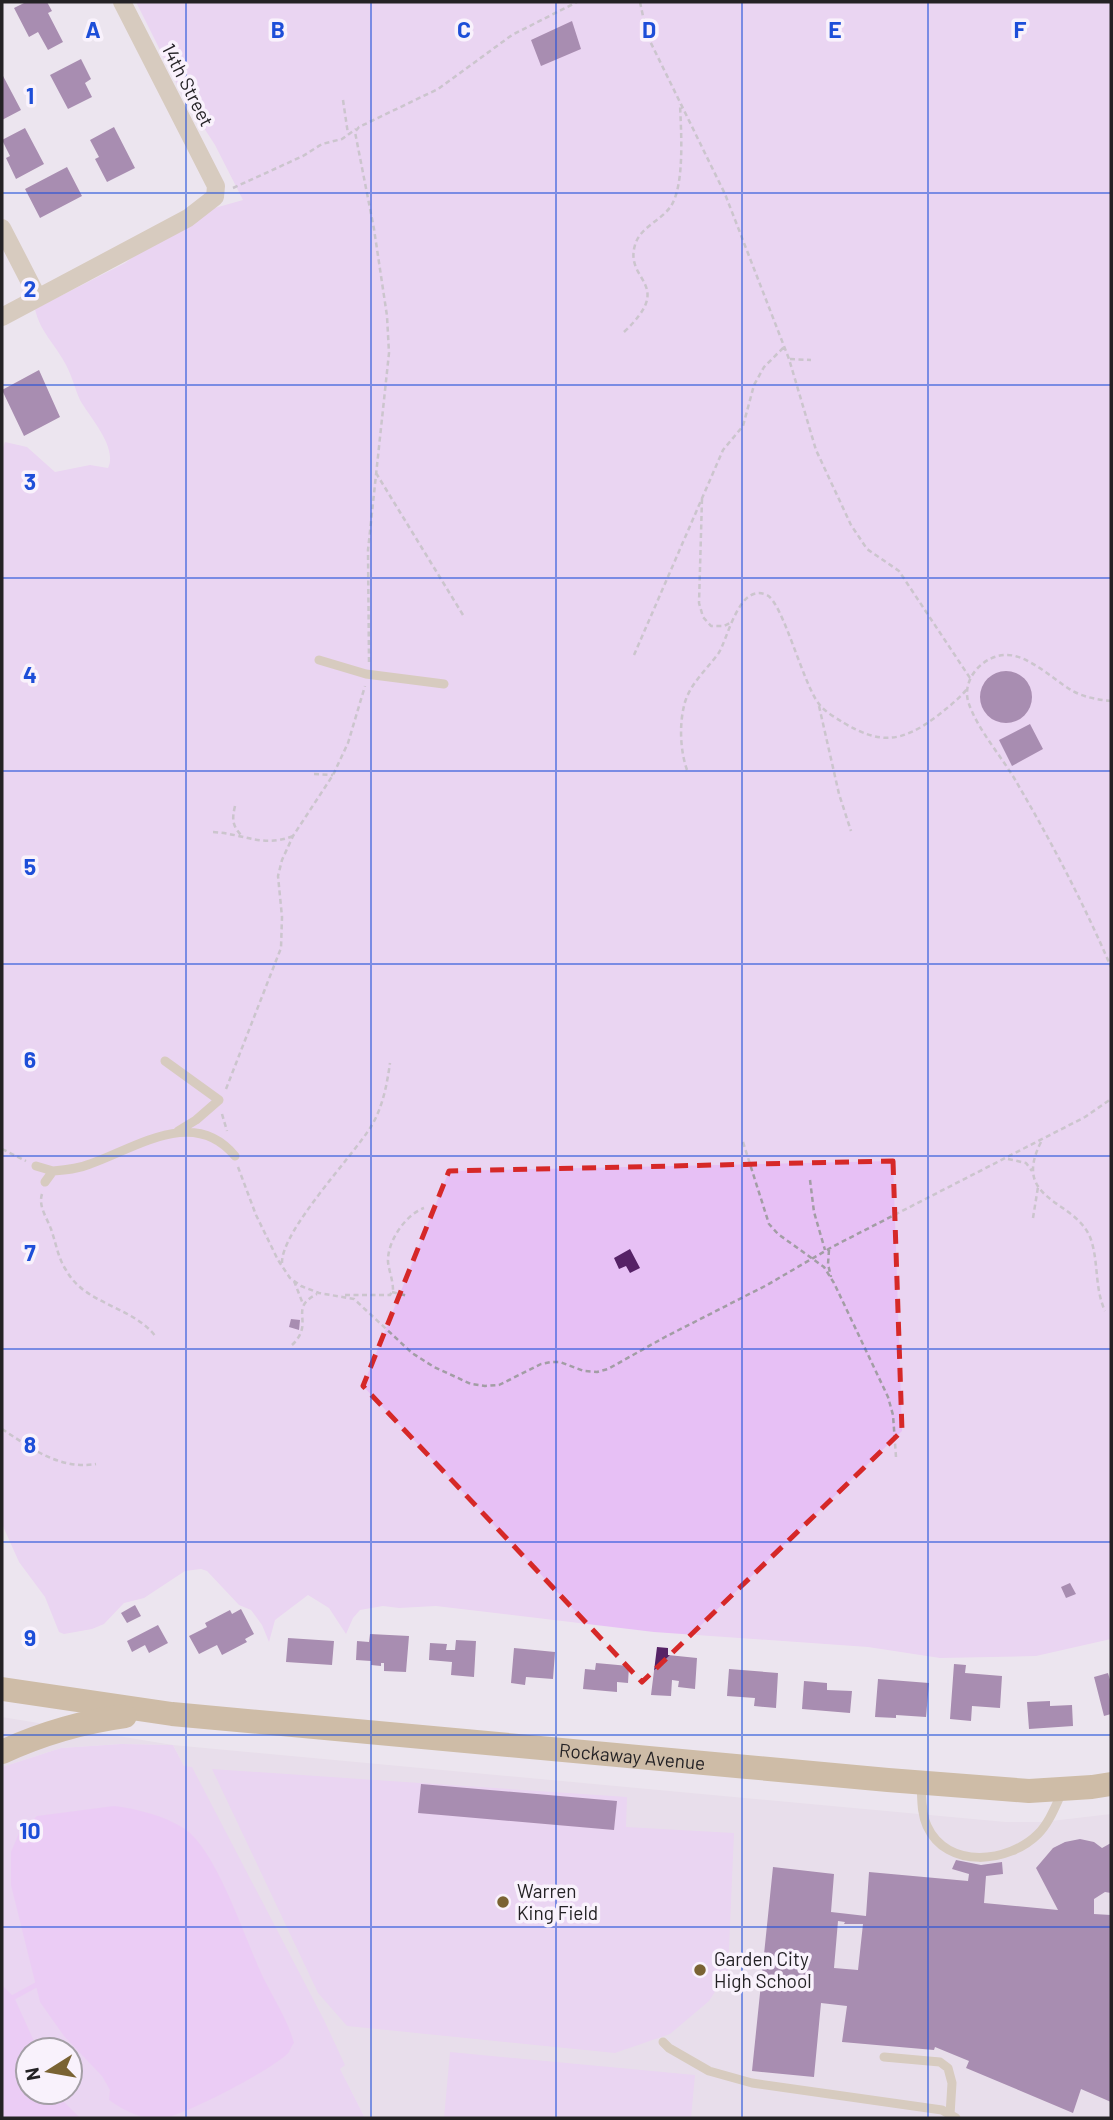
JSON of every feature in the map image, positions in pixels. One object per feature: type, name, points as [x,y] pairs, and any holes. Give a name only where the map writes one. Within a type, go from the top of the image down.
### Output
[{"type":"main road","name":"Rockaway Avenue","points":[[2,1689],[152,1712],[921,1782],[1030,1791],[1111,1784]]},
{"type":"main road","name":"Rockaway Avenue","points":[[2,1703],[69,1700]]},
{"type":"main road","name":"Rockaway Avenue","points":[[2,1752],[86,1721],[152,1712]]},
{"type":"street","name":"14th Street","points":[[38,298],[188,218],[215,197],[216,186],[122,2]]},
{"type":"street","points":[[2,228],[38,298],[2,317]]},
{"type":"lane","points":[[319,660],[366,674],[444,684]]},
{"type":"lane","points":[[36,1166],[53,1171],[72,1170],[92,1164],[143,1142],[178,1131],[219,1100],[165,1061]]},
{"type":"lane","points":[[178,1131],[216,1139],[234,1157]]},
{"type":"lane","points":[[45,1182],[53,1171]]},
{"type":"lane","points":[[921,1782],[923,1814],[927,1827],[946,1848],[960,1855],[977,1858],[995,1857],[1015,1851],[1026,1844],[1039,1833],[1053,1812],[1063,1789]]},
{"type":"lane","points":[[663,2042],[709,2071],[752,2083],[942,2110],[953,2116]]},
{"type":"lane","points":[[884,2057],[940,2062],[948,2068],[952,2084],[953,2116]]},
{"type":"path","points":[[245,183],[303,156],[322,144],[342,139],[359,127],[438,89],[512,34],[577,2]]},
{"type":"path","points":[[640,2],[647,34],[724,194],[789,359],[816,450],[851,525],[867,549],[899,571],[970,678]]},
{"type":"path","points":[[343,100],[348,134]]},
{"type":"path","points":[[624,332],[638,319],[647,304],[645,279],[636,268],[635,244],[645,229],[670,207],[677,189],[680,101]]},
{"type":"path","points":[[303,1304],[294,1281],[282,1267],[256,1215],[234,1157],[219,1100],[230,1080],[281,948],[282,918],[278,876],[293,836],[333,775],[348,743],[365,690],[369,655],[367,579],[389,353],[387,316],[374,229],[355,132],[359,127]]},
{"type":"path","points":[[634,655],[723,450],[743,426],[754,385],[764,367],[784,347]]},
{"type":"path","points":[[789,359],[811,360]]},
{"type":"path","points":[[376,473],[463,615]]},
{"type":"path","points":[[703,496],[700,519],[699,603],[703,617],[711,626],[730,623]]},
{"type":"path","points":[[687,770],[683,760],[682,741],[685,702],[692,686],[719,652],[730,623],[742,603],[755,594],[766,594],[781,612],[793,650],[819,706],[839,794],[851,831]]},
{"type":"path","points":[[1111,701],[1097,700],[1073,691],[1037,666],[1009,654],[991,657],[970,678],[967,689],[968,701],[1048,836],[1111,967]]},
{"type":"path","points":[[819,706],[854,729],[874,738],[891,739],[906,736],[924,726],[957,701],[967,689]]},
{"type":"path","points":[[314,774],[333,775]]},
{"type":"path","points":[[235,806],[232,820],[241,835]]},
{"type":"path","points":[[214,832],[241,835],[267,843],[293,836]]},
{"type":"path","points":[[282,1267],[286,1245],[335,1172],[371,1126],[381,1105],[390,1063]]},
{"type":"path","points":[[335,1295],[354,1299],[412,1353],[434,1367],[471,1384],[499,1385],[541,1364],[551,1362],[597,1372],[608,1369],[665,1336],[767,1284],[827,1249],[1042,1140],[1085,1117],[1111,1099]]},
{"type":"path","points":[[1042,1140],[1032,1163],[1038,1186],[1051,1201],[1080,1222],[1089,1236],[1099,1298],[1105,1311]]},
{"type":"path","points":[[743,1142],[769,1224],[778,1234],[813,1257],[824,1267],[832,1280],[888,1397],[893,1415],[896,1457]]},
{"type":"path","points":[[2,1149],[36,1166]]},
{"type":"path","points":[[1006,1158],[1026,1163],[1034,1174]]},
{"type":"path","points":[[810,1180],[814,1212],[827,1249],[832,1280]]},
{"type":"path","points":[[45,1182],[41,1206],[66,1270],[86,1292],[125,1312],[149,1328],[156,1338]]},
{"type":"path","points":[[1033,1218],[1038,1186]]},
{"type":"path","points":[[294,1281],[319,1293],[380,1297],[390,1295],[393,1280],[388,1264],[392,1241],[410,1217],[424,1208]]},
{"type":"path","points":[[392,1292],[408,1296]]},
{"type":"path","points":[[292,1345],[303,1330],[303,1304],[319,1293]]},
{"type":"path","points":[[2,1429],[55,1461],[78,1465],[96,1464]]},
{"type":"highlighted area","points":[[893,1161],[902,1431],[642,1682],[363,1386],[449,1171]]},
{"type":"shaded area","points":[[136,2],[1111,2],[1111,1639],[1036,1656],[940,1658],[868,1647],[654,1632],[436,1606],[383,1606],[360,1610],[346,1634],[329,1608],[308,1595],[275,1620],[269,1642],[262,1625],[251,1610],[239,1605],[207,1571],[201,1569],[185,1571],[144,1598],[124,1603],[104,1624],[64,1634],[59,1632],[45,1597],[19,1562],[2,1524],[2,451],[5,442],[27,447],[55,472],[90,465],[108,468],[109,451],[102,433],[80,400],[68,369],[44,332],[35,309],[125,263],[159,238],[211,209],[243,200],[215,145],[182,94]]},
{"type":"shaded area","points":[[2,1717],[173,1745],[121,1744],[61,1748],[2,1767]]},
{"type":"shaded area","points":[[121,1744],[173,1745],[184,1766],[192,1767],[324,2020],[345,2065],[340,2069],[365,2118],[2,2118],[2,1767],[61,1748]]},
{"type":"shaded area","name":"Garden City High School","points":[[173,1745],[1006,1822],[1042,1822],[1111,1814],[1111,2118],[365,2118]]},
{"type":"shaded area","name":"Warren King Field","points":[[212,1769],[627,1797],[626,1827],[734,1833],[728,1972],[709,2001],[670,2034],[615,2053],[347,2026],[318,1993]]},
{"type":"shaded area","points":[[114,1806],[169,1820],[197,1840],[219,1875],[262,1975],[288,2025],[294,2043],[289,2052],[267,2069],[229,2090],[164,2118],[148,2118],[135,2114],[109,2100],[110,2090],[102,2076],[84,2057],[84,2036],[64,2036],[40,2002],[11,1885],[11,1852],[19,1833],[37,1816]]},
{"type":"shaded area","points":[[2,1985],[14,1997],[32,2036],[14,2036],[14,2106],[68,2106],[80,2118],[2,2118]]},
{"type":"shaded area","points":[[450,2052],[695,2075],[691,2118],[444,2118]]},
{"type":"building","points":[[26,2],[47,2],[52,11],[48,13],[63,42],[48,50],[38,32],[29,37],[14,8]]},
{"type":"building","points":[[572,21],[581,49],[541,66],[531,40]]},
{"type":"building","points":[[81,59],[91,79],[85,83],[92,97],[68,109],[50,75]]},
{"type":"building","points":[[2,74],[21,110],[2,120]]},
{"type":"building","points":[[114,127],[135,168],[107,182],[95,159],[99,157],[90,140]]},
{"type":"building","points":[[25,128],[44,164],[16,179],[6,158],[10,156],[2,140]]},
{"type":"building","points":[[67,167],[82,196],[40,218],[25,189]]},
{"type":"building","points":[[39,370],[60,417],[24,436],[2,390]]},
{"type":"building","points":[[1006,671],[1016,673],[1024,679],[1030,687],[1030,707],[1024,715],[1016,721],[1006,723],[996,721],[988,715],[982,707],[980,697],[982,687],[988,679],[996,673]]},
{"type":"building","points":[[1030,724],[1043,749],[1012,766],[999,740]]},
{"type":"building","points":[[630,1249],[640,1268],[630,1273],[626,1266],[619,1269],[614,1258]]},
{"type":"building","points":[[291,1319],[300,1320],[299,1330],[289,1327]]},
{"type":"building","points":[[1070,1583],[1076,1594],[1066,1598],[1061,1587]]},
{"type":"building","points":[[135,1605],[141,1616],[127,1623],[121,1613]]},
{"type":"building","points":[[241,1609],[254,1634],[245,1639],[247,1642],[222,1655],[217,1645],[199,1654],[189,1636],[207,1627],[205,1623],[230,1610],[232,1614]]},
{"type":"building","points":[[158,1625],[168,1643],[149,1653],[145,1645],[132,1652],[127,1641]]},
{"type":"building","points":[[370,1634],[409,1636],[406,1672],[384,1671],[384,1663],[381,1663],[381,1666],[371,1665],[371,1661],[356,1660],[357,1641],[369,1642]]},
{"type":"building","points":[[288,1638],[334,1641],[332,1665],[286,1662]]},
{"type":"building","points":[[456,1640],[476,1641],[474,1677],[451,1675],[452,1662],[429,1660],[430,1643],[447,1644],[446,1650],[455,1650]]},
{"type":"building","points":[[657,1647],[668,1648],[668,1655],[697,1658],[695,1689],[678,1687],[679,1681],[672,1680],[671,1696],[651,1695]]},
{"type":"building","points":[[514,1648],[555,1652],[553,1679],[526,1677],[525,1685],[511,1683]]},
{"type":"building","points":[[596,1663],[629,1666],[628,1683],[617,1682],[617,1692],[583,1689],[585,1669],[595,1670]]},
{"type":"building","points":[[954,1664],[966,1665],[965,1673],[1002,1676],[1000,1708],[972,1706],[971,1721],[950,1719]]},
{"type":"building","points":[[729,1669],[778,1673],[776,1708],[754,1706],[755,1698],[727,1696]]},
{"type":"building","points":[[1108,1673],[1111,1683],[1111,1714],[1104,1716],[1094,1677]]},
{"type":"building","points":[[878,1679],[929,1683],[926,1717],[875,1717]]},
{"type":"building","points":[[804,1681],[827,1683],[827,1690],[852,1691],[850,1713],[802,1709]]},
{"type":"building","points":[[1050,1701],[1050,1706],[1072,1705],[1073,1726],[1029,1729],[1027,1702]]},
{"type":"building","points":[[421,1784],[617,1801],[614,1830],[418,1813]]},
{"type":"building","points":[[1080,1839],[1094,1842],[1102,1848],[1111,1843],[1111,1893],[1105,1892],[1094,1899],[1094,1914],[1111,1915],[1111,2102],[1081,2089],[1073,2113],[966,2068],[969,2061],[935,2047],[934,2050],[842,2042],[847,2006],[821,2003],[814,2077],[752,2071],[773,1867],[834,1874],[831,1912],[866,1916],[869,1872],[968,1881],[969,1874],[952,1869],[956,1860],[981,1865],[1002,1862],[1003,1874],[986,1876],[984,1903],[1058,1910],[1036,1868],[1053,1848]],"holes":[[[838,1921],[845,1922],[844,1924],[863,1924],[858,1970],[834,1968]]]},
{"type":"waterway","points":[[2,2011],[14,1997],[36,1985]]},
{"type":"place","name":"Warren King Field","points":[[503,1902]]},
{"type":"place","name":"Garden City High School","points":[[700,1970]]}]
